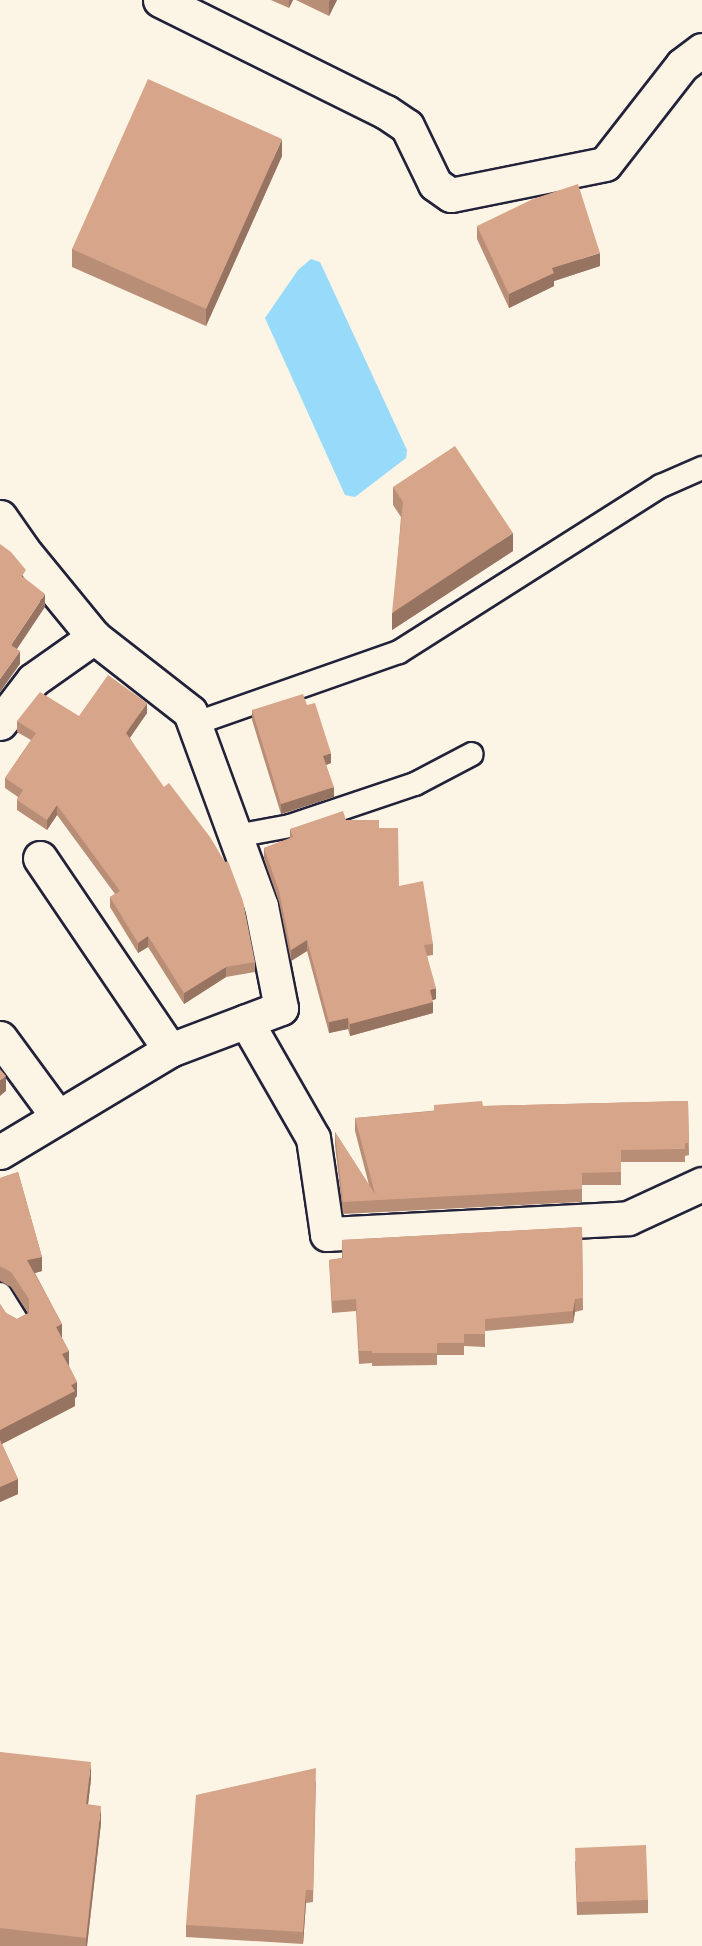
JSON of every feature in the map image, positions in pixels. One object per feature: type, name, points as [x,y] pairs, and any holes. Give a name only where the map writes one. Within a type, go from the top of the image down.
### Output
[{"type":"street","points":[[160,0],[386,112],[407,126],[435,184],[451,195],[605,164],[682,65],[702,50]]},
{"type":"street","points":[[0,517],[22,549],[94,637],[190,712],[261,906],[281,1008],[170,1050],[0,1152]]},
{"type":"street","points":[[0,723],[33,680],[94,637]]},
{"type":"street","points":[[40,858],[170,1050]]},
{"type":"street","points":[[246,1021],[313,1138],[327,1234],[628,1218],[702,1184]]},
{"type":"street","points":[[0,1038],[58,1117]]},
{"type":"lane","points":[[194,724],[399,652],[652,492],[702,468]]},
{"type":"lane","points":[[236,836],[290,826],[415,784],[472,754]]},
{"type":"lane","points":[[0,1294],[17,1321]]},
{"type":"water","points":[[311,259],[320,262],[407,450],[406,458],[355,497],[345,495],[265,318],[298,270]]},
{"type":"building","points":[[148,79],[282,139],[206,309],[72,249]]},
{"type":"building","points":[[578,184],[600,253],[552,268],[554,273],[509,294],[477,226],[533,199]]},
{"type":"building","points":[[455,446],[513,533],[392,613],[403,502],[393,487]]},
{"type":"building","points":[[0,544],[11,552],[26,570],[22,576],[45,594],[11,645],[20,651],[0,679]]},
{"type":"building","points":[[108,675],[147,703],[126,733],[164,787],[169,783],[210,837],[225,862],[228,861],[243,901],[255,962],[226,967],[184,993],[148,936],[138,943],[110,897],[120,891],[57,805],[47,820],[17,800],[23,790],[5,778],[36,733],[17,721],[40,692],[79,716]]},
{"type":"building","points":[[303,694],[307,705],[315,703],[331,753],[323,756],[334,787],[281,804],[252,710]]},
{"type":"building","points":[[343,811],[346,820],[379,820],[379,828],[398,828],[399,886],[423,881],[433,944],[424,945],[436,988],[430,990],[433,1002],[350,1024],[348,1018],[329,1022],[307,940],[291,950],[279,891],[264,848],[293,837],[290,829]]},
{"type":"building","points":[[0,1069],[6,1076],[0,1080]]},
{"type":"building","points":[[482,1101],[483,1106],[688,1101],[689,1143],[685,1143],[685,1149],[621,1150],[621,1172],[582,1173],[582,1189],[343,1202],[335,1132],[375,1194],[355,1118],[434,1111],[434,1105]]},
{"type":"building","points":[[18,1172],[42,1257],[27,1260],[62,1324],[56,1327],[69,1351],[62,1354],[77,1382],[71,1385],[75,1391],[0,1430],[0,1304],[6,1313],[17,1319],[29,1313],[29,1299],[11,1272],[0,1266],[0,1178]]},
{"type":"building","points":[[582,1227],[583,1298],[575,1299],[573,1311],[485,1319],[485,1334],[464,1334],[464,1343],[437,1343],[437,1353],[359,1351],[356,1299],[332,1301],[329,1260],[343,1258],[342,1240]]},
{"type":"building","points":[[0,1440],[18,1479],[0,1487]]},
{"type":"building","points":[[0,1752],[91,1762],[86,1804],[101,1806],[86,1938],[0,1928]]},
{"type":"building","points":[[316,1768],[313,1890],[306,1890],[303,1932],[186,1925],[196,1795]]},
{"type":"building","points":[[646,1845],[648,1900],[577,1902],[575,1848]]}]
